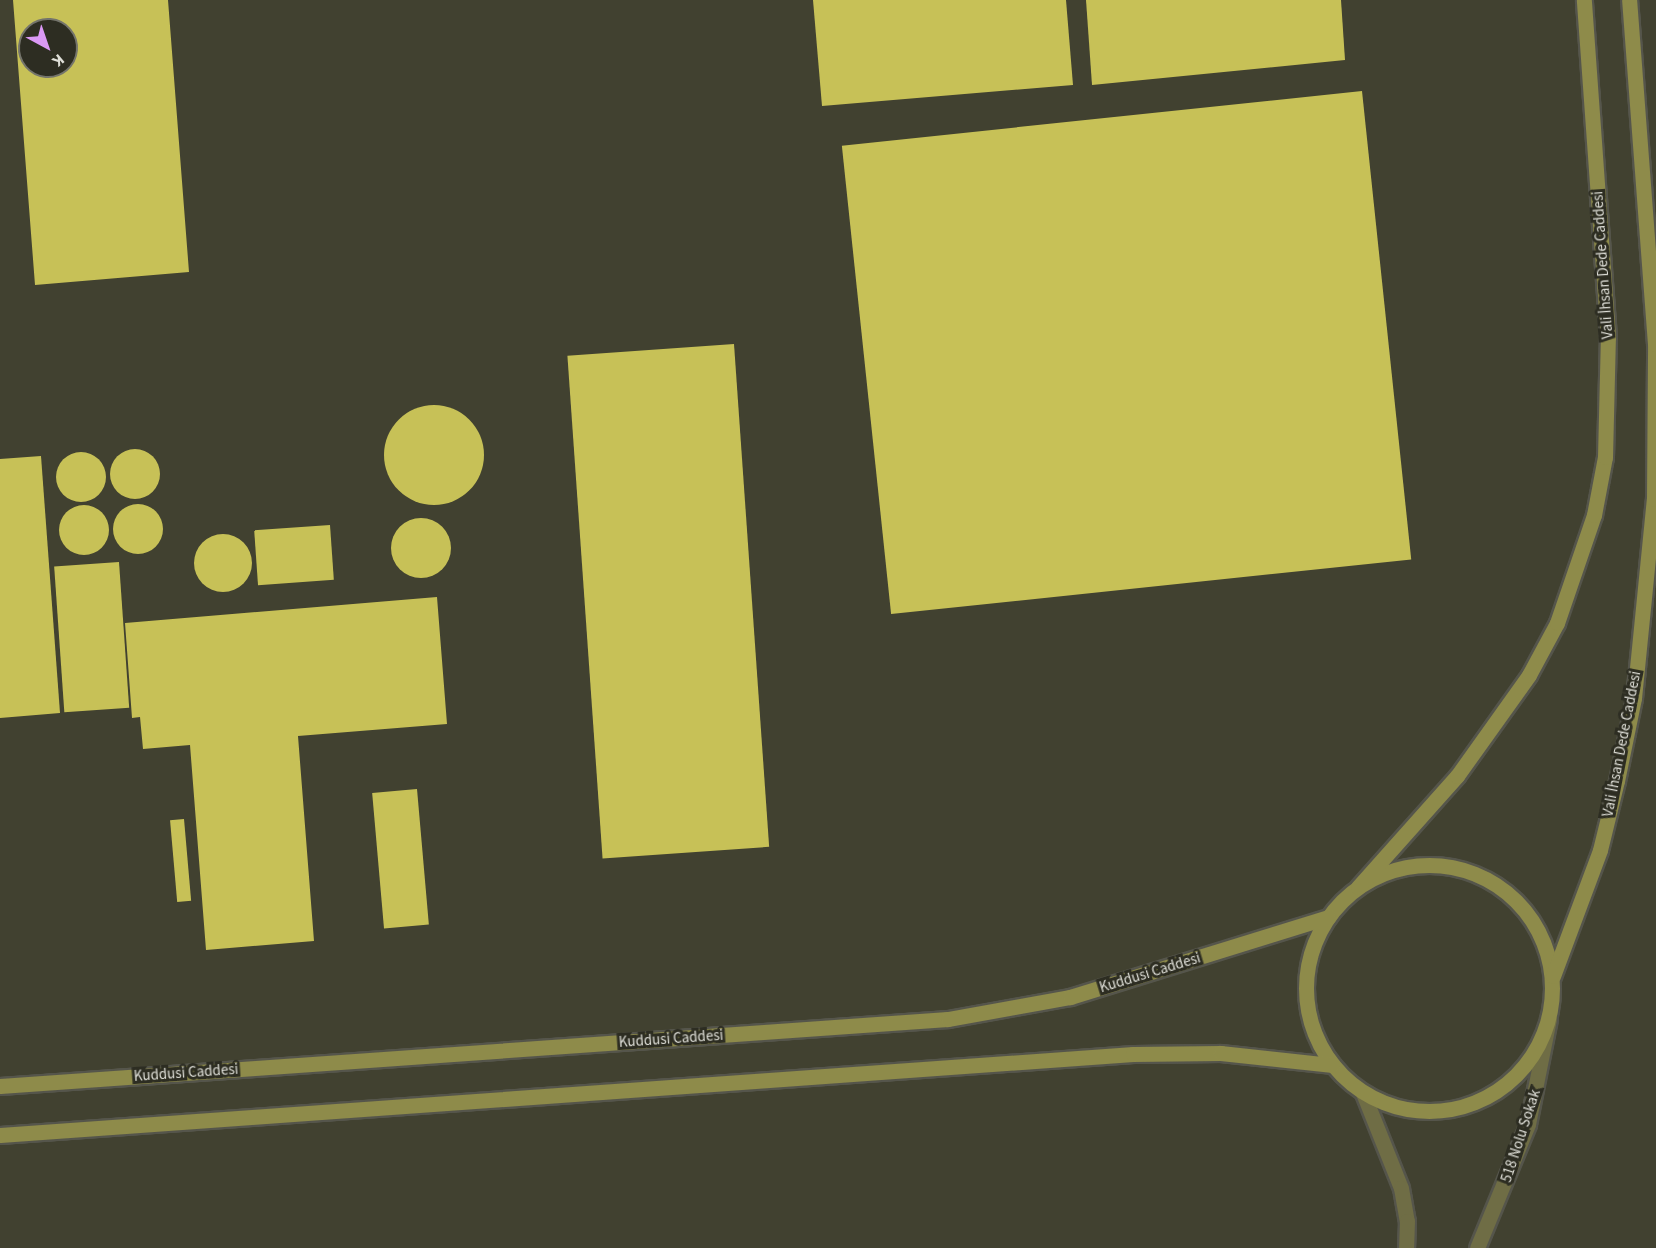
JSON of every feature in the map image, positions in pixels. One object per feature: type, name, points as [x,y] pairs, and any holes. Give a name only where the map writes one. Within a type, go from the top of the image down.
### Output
[{"type":"street","name":"Vali İhsan Dede Caddesi","points":[[1328,917],[1358,887],[1457,776],[1529,675],[1557,623],[1594,515],[1605,458],[1608,337],[1584,0]]},
{"type":"street","name":"Vali İhsan Dede Caddesi","points":[[1552,976],[1600,850],[1619,771],[1634,698],[1654,499],[1655,344],[1629,0]]},
{"type":"street","points":[[1328,917],[1310,956],[1305,994],[1313,1032],[1332,1065],[1363,1093],[1395,1107],[1423,1111],[1470,1105],[1504,1086],[1531,1058],[1549,1019],[1552,976],[1541,935],[1516,900],[1481,876],[1429,866],[1398,868],[1358,887]]},
{"type":"street","name":"Kuddusi Caddesi","points":[[0,1086],[948,1019],[1070,997],[1328,917]]},
{"type":"street","points":[[0,1134],[1133,1054],[1221,1053],[1332,1065]]},
{"type":"lane","name":"518 Nolu Sokak","points":[[1477,1248],[1528,1124],[1549,1019]]},
{"type":"lane","points":[[1363,1093],[1401,1188],[1407,1221],[1406,1248]]},
{"type":"shaded area","points":[[0,0],[1656,0],[1656,1248],[0,1248]]},
{"type":"building","points":[[13,0],[168,0],[189,272],[35,285],[19,78],[78,78],[78,18],[18,18],[18,65]]},
{"type":"building","points":[[813,0],[1066,0],[1073,85],[822,106]]},
{"type":"building","points":[[1086,0],[1341,0],[1345,60],[1092,85]]},
{"type":"building","points":[[1362,91],[1411,559],[891,614],[842,146]]},
{"type":"building","points":[[734,344],[769,847],[603,858],[567,356]]},
{"type":"building","points":[[434,405],[453,408],[470,419],[481,436],[484,455],[481,474],[470,491],[453,502],[434,505],[415,502],[398,491],[387,474],[384,455],[387,436],[398,419],[415,408]]},
{"type":"building","points":[[130,449],[140,449],[153,456],[160,469],[160,479],[153,492],[140,499],[130,499],[121,495],[114,488],[110,479],[110,469],[114,460],[121,453]]},
{"type":"building","points":[[76,452],[86,452],[99,459],[106,472],[106,482],[99,495],[86,502],[76,502],[67,498],[60,491],[56,482],[56,472],[60,463],[67,456]]},
{"type":"building","points":[[41,456],[60,713],[0,718],[0,459]]},
{"type":"building","points":[[133,504],[143,504],[156,511],[163,524],[163,534],[156,547],[143,554],[133,554],[124,550],[117,543],[113,534],[113,524],[117,515],[124,508]]},
{"type":"building","points":[[79,505],[89,505],[102,512],[109,525],[109,535],[102,548],[89,555],[79,555],[70,551],[63,544],[59,535],[59,525],[63,516],[70,509]]},
{"type":"building","points":[[415,518],[427,518],[438,523],[446,531],[451,548],[449,560],[438,573],[427,578],[415,578],[404,573],[396,565],[391,554],[391,542],[396,531],[404,523]]},
{"type":"building","points":[[330,525],[334,580],[258,585],[254,530]]},
{"type":"building","points":[[223,534],[234,536],[247,547],[252,563],[250,574],[239,587],[223,592],[212,590],[199,579],[194,563],[196,552],[207,539]]},
{"type":"building","points":[[119,562],[129,708],[64,712],[54,567]]},
{"type":"building","points":[[437,597],[447,724],[298,736],[314,941],[206,950],[190,745],[143,749],[140,717],[132,718],[125,623]]},
{"type":"building","points":[[417,789],[429,924],[384,928],[372,793]]},
{"type":"building","points":[[184,819],[191,901],[177,902],[170,820]]}]
